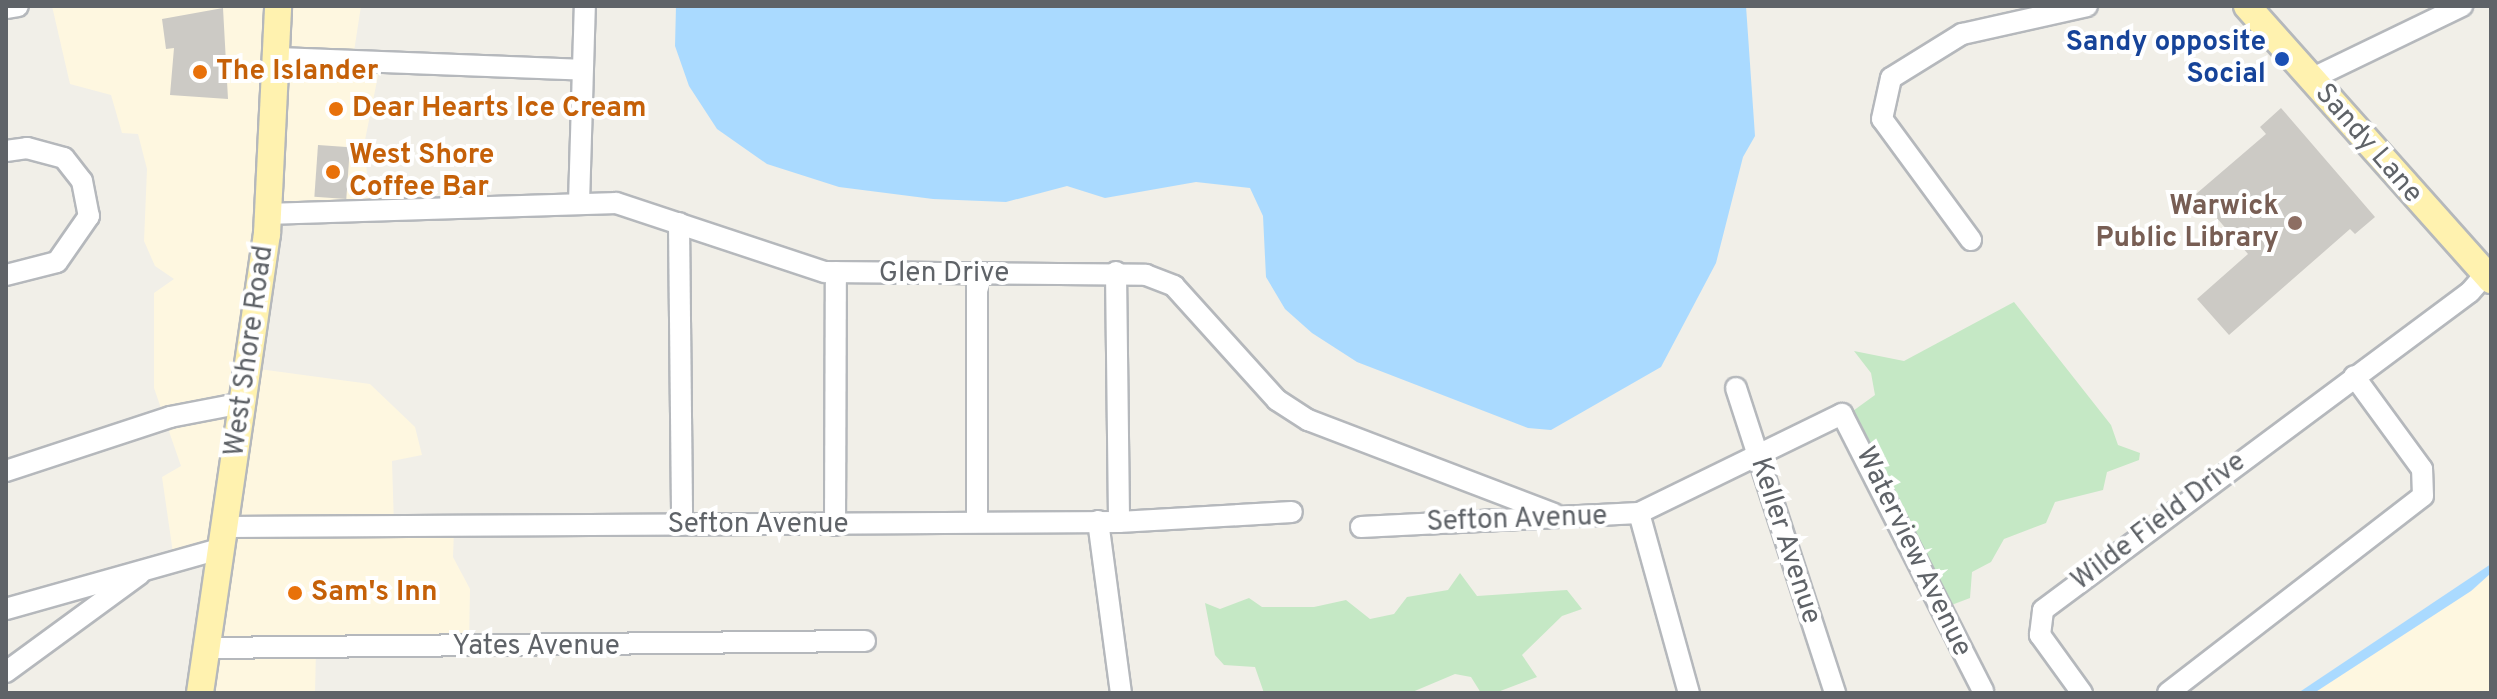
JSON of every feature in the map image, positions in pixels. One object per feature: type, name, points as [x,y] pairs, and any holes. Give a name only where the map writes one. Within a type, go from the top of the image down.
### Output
[{"type":"main road","name":"West Shore Road","points":[[200,693],[268,214],[278,6]]},
{"type":"main road","name":"Sandy Lane","points":[[2247,6],[2489,275]]},
{"type":"street","points":[[6,8],[18,6]]},
{"type":"street","points":[[579,203],[585,6]]},
{"type":"street","points":[[1971,240],[1882,119],[1891,78],[1962,34],[2087,6]]},
{"type":"street","points":[[2311,79],[2462,6]]},
{"type":"street","points":[[276,58],[582,70]]},
{"type":"street","points":[[6,151],[27,148],[64,158],[87,200],[89,216],[73,248],[38,270],[6,275]]},
{"type":"street","name":"Glen Drive","points":[[268,214],[616,203],[836,272],[1116,272],[1174,286],[1277,400],[1308,420],[1554,514]]},
{"type":"street","points":[[679,223],[682,525]]},
{"type":"street","points":[[835,525],[836,272]]},
{"type":"street","points":[[1116,272],[1119,522]]},
{"type":"street","points":[[977,274],[977,522]]},
{"type":"street","name":"Wilde Field Drive","points":[[2082,693],[2040,635],[2043,610],[2489,275]]},
{"type":"street","points":[[2168,693],[2423,496],[2422,469],[2354,376]]},
{"type":"street","name":"Keller Avenue","points":[[1736,388],[1835,693]]},
{"type":"street","points":[[6,471],[199,409],[243,403]]},
{"type":"street","name":"Sefton Avenue","points":[[1361,527],[1554,514],[1599,519],[1639,513],[1755,452],[1842,414]]},
{"type":"street","name":"Waterview Avenue","points":[[1842,414],[1983,691]]},
{"type":"street","name":"Sefton Avenue","points":[[6,609],[153,565],[222,538],[682,525],[1119,522],[1292,512]]},
{"type":"street","points":[[1639,513],[1689,693]]},
{"type":"street","points":[[1098,521],[1121,693]]},
{"type":"street","points":[[6,672],[153,565]]},
{"type":"street","name":"Yates Avenue","points":[[207,648],[865,641]]},
{"type":"shaded area","points":[[52,6],[361,6],[353,58],[380,66],[364,145],[371,211],[277,213],[259,369],[370,384],[415,427],[422,455],[392,461],[394,526],[454,530],[453,557],[470,589],[469,646],[316,650],[315,693],[204,693],[226,551],[174,560],[162,477],[181,466],[154,388],[154,293],[174,279],[155,266],[144,241],[147,169],[138,134],[122,133],[111,95],[70,84]]},
{"type":"shaded area","points":[[2491,573],[2491,693],[2314,693],[2474,589]]},
{"type":"green space","points":[[2014,302],[2111,425],[2118,445],[2140,453],[2139,460],[2107,472],[2103,490],[2055,502],[2046,523],[2004,539],[1991,562],[1972,572],[1970,598],[1941,609],[1846,416],[1875,395],[1871,373],[1854,351],[1904,361]]},
{"type":"green space","points":[[1460,573],[1477,596],[1567,590],[1582,609],[1562,616],[1522,655],[1537,677],[1495,693],[1481,693],[1471,677],[1455,674],[1410,693],[1264,693],[1255,667],[1224,665],[1215,655],[1205,603],[1220,609],[1249,598],[1262,607],[1314,607],[1346,600],[1370,619],[1394,614],[1407,597],[1448,590]]},
{"type":"water","points":[[676,6],[1746,6],[1755,136],[1743,157],[1716,263],[1661,367],[1551,430],[1528,428],[1357,362],[1312,333],[1285,309],[1266,277],[1263,216],[1250,188],[1196,182],[1105,198],[1067,186],[1006,202],[933,199],[839,187],[767,164],[717,129],[689,86],[675,46]]},
{"type":"water","points":[[2491,564],[2491,573],[2471,591],[2314,693],[2298,693]]},
{"type":"building","name":"The Islander","points":[[223,8],[228,99],[170,95],[174,48],[166,49],[162,19]]},
{"type":"building","name":"Warwick Public Library","points":[[2281,108],[2375,217],[2355,234],[2350,229],[2229,335],[2197,299],[2248,254],[2196,194],[2266,134],[2260,127]]},
{"type":"building","name":"West Shore Coffee Bar","points":[[318,145],[350,147],[346,199],[314,197]]},
{"type":"place","name":"Sandy opposite Social","points":[[2282,59]]},
{"type":"place","name":"The Islander","points":[[200,72]]},
{"type":"place","name":"Dear Hearts Ice Cream","points":[[336,109]]},
{"type":"place","name":"West Shore Coffee Bar","points":[[333,172]]},
{"type":"place","name":"Warwick Public Library","points":[[2295,223]]},
{"type":"place","name":"Sam's Inn","points":[[295,593]]}]
